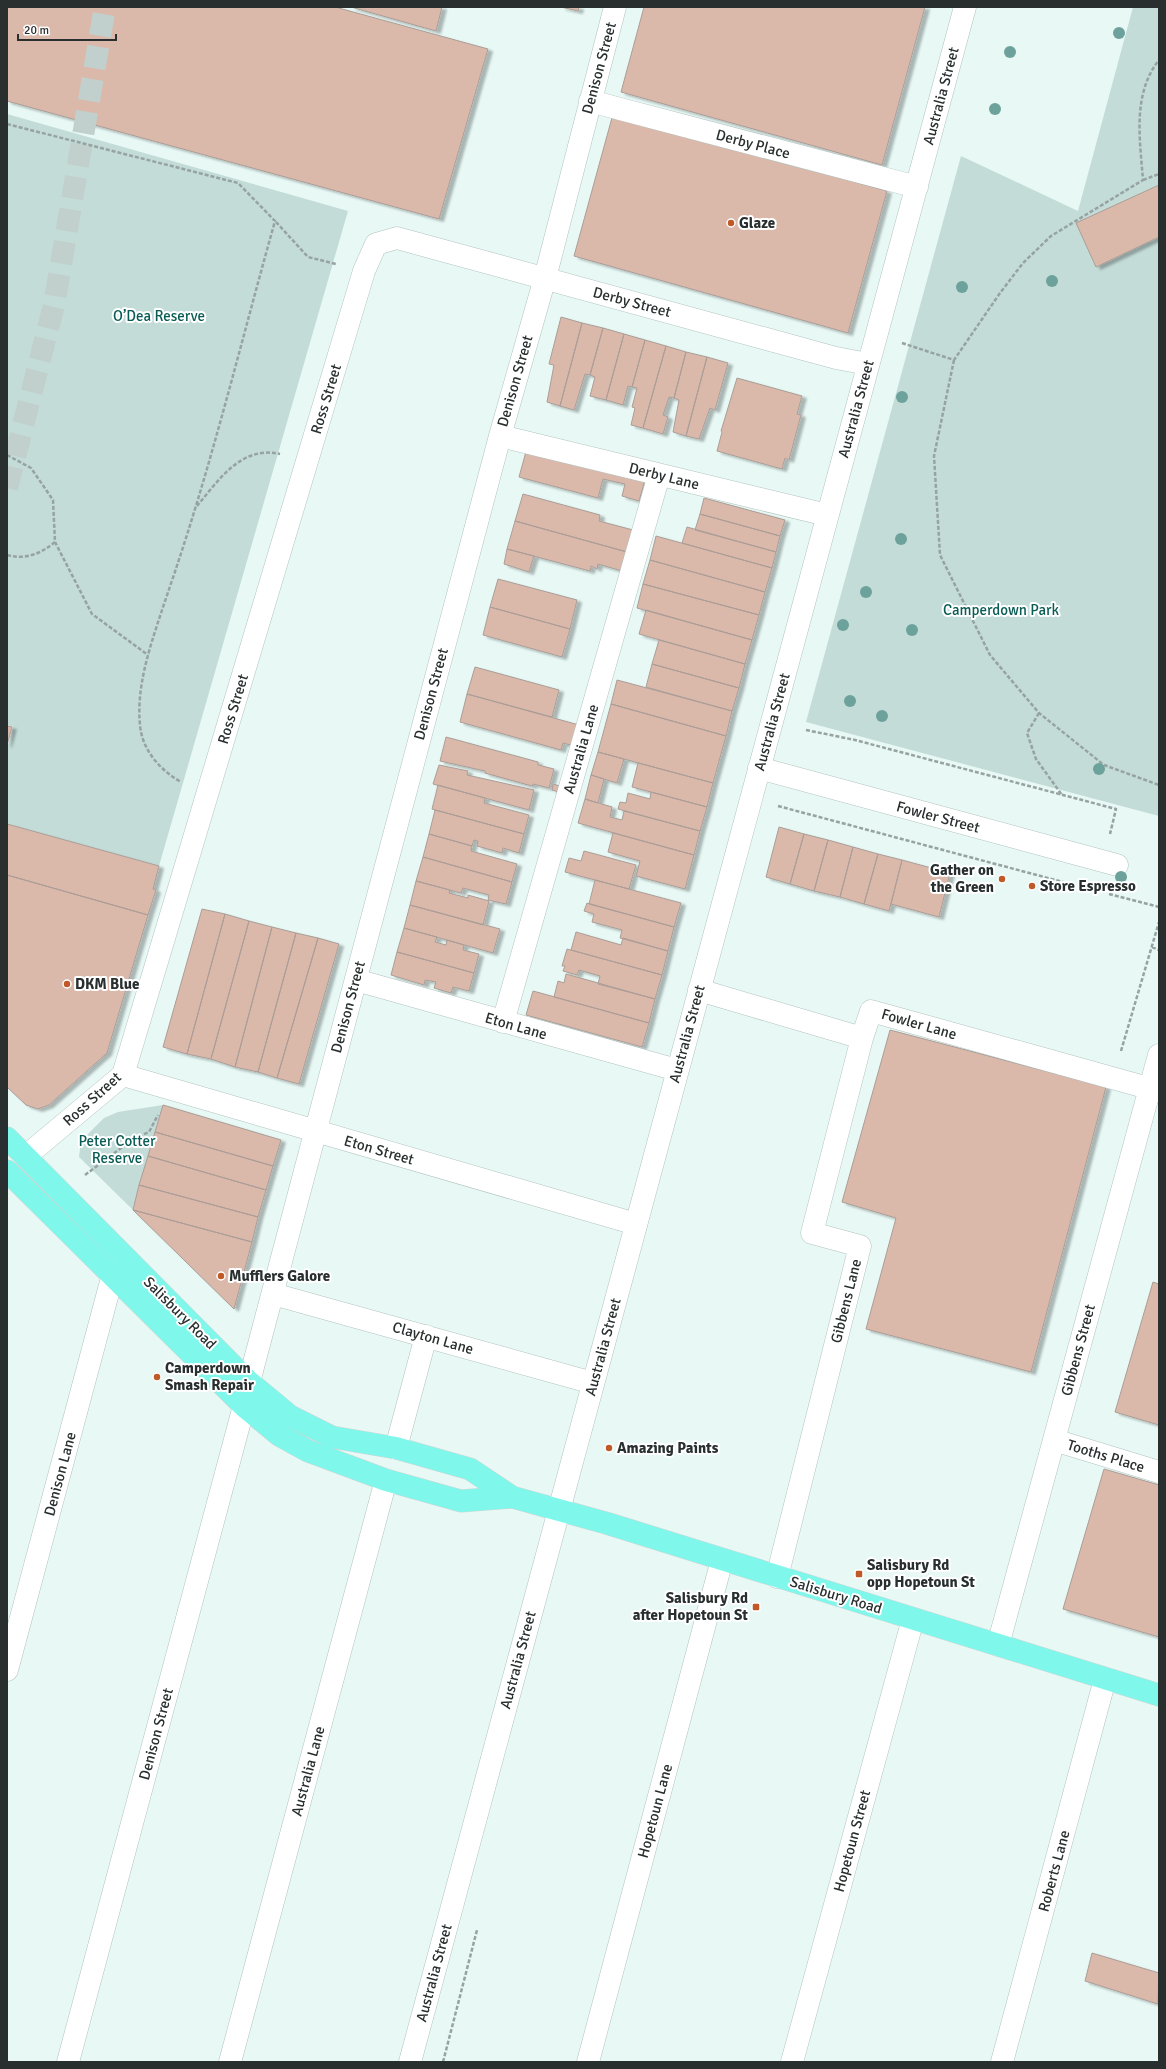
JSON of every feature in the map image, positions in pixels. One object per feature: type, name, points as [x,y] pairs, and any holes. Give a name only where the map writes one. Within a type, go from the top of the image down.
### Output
[{"type":"main road","name":"Salisbury Road","points":[[7,1138],[249,1382],[290,1416],[332,1437],[396,1448],[470,1469],[512,1497],[559,1510],[1159,1695]]},
{"type":"main road","name":"Salisbury Road","points":[[8,1172],[112,1278],[244,1406],[279,1435],[308,1451],[386,1480],[461,1501],[512,1497]]},
{"type":"street","name":"Denison Street","points":[[249,1382],[500,436],[545,278],[615,7]]},
{"type":"street","name":"Australia Street","points":[[410,2062],[965,7]]},
{"type":"street","name":"Derby Place","points":[[590,101],[917,187]]},
{"type":"street","name":"Derby Street","points":[[397,238],[836,358],[868,364]]},
{"type":"street","name":"Ross Street","points":[[26,1156],[123,1075],[364,271],[376,244],[397,238]]},
{"type":"street","name":"Derby Lane","points":[[500,436],[827,515]]},
{"type":"street","name":"Australia Lane","points":[[503,1022],[659,475]]},
{"type":"street","name":"Fowler Street","points":[[759,768],[1116,865]]},
{"type":"street","name":"Eton Lane","points":[[356,980],[677,1070]]},
{"type":"street","points":[[699,990],[862,1038]]},
{"type":"street","name":"Fowler Lane","points":[[862,1038],[871,1011],[1154,1090]]},
{"type":"street","name":"Gibbens Lane","points":[[777,1577],[860,1246],[812,1233],[862,1038]]},
{"type":"street","name":"Gibbens Street","points":[[998,1645],[1054,1440],[1154,1090],[1159,1055]]},
{"type":"street","name":"Eton Street","points":[[123,1075],[636,1224]]},
{"type":"street","name":"Denison Lane","points":[[7,1670],[112,1278]]},
{"type":"street","name":"Clayton Lane","points":[[273,1294],[593,1383]]},
{"type":"street","points":[[396,1448],[426,1336]]},
{"type":"street","name":"Denison Street","points":[[68,2062],[244,1406]]},
{"type":"street","name":"Tooths Place","points":[[1054,1440],[1159,1472]]},
{"type":"street","name":"Australia Lane","points":[[230,2062],[386,1480]]},
{"type":"street","name":"Hopetoun Lane","points":[[588,2062],[722,1560]]},
{"type":"street","name":"Hopetoun Street","points":[[792,2062],[913,1619]]},
{"type":"street","name":"Roberts Lane","points":[[1002,2062],[1105,1679]]},
{"type":"path","points":[[1143,180],[1139,131],[1140,109],[1144,86],[1159,60]]},
{"type":"path","points":[[7,124],[238,183],[308,257],[364,271]]},
{"type":"path","points":[[1159,174],[1143,180],[1050,236],[1023,263],[1000,293],[954,360],[934,456],[940,555],[990,655],[1039,713],[1104,765],[1159,785]]},
{"type":"path","points":[[207,797],[168,774],[154,760],[146,745],[140,727],[139,709],[148,655],[195,509],[275,221]]},
{"type":"path","points":[[876,335],[954,360]]},
{"type":"path","points":[[195,509],[222,476],[238,461],[257,453],[272,452],[307,460]]},
{"type":"path","points":[[7,455],[31,468],[53,500],[55,542],[92,614],[148,655]]},
{"type":"path","points":[[7,555],[24,557],[36,554],[55,542]]},
{"type":"path","points":[[1039,713],[1027,733],[1036,759],[1062,795]]},
{"type":"path","points":[[806,730],[863,742],[1116,809]]},
{"type":"path","points":[[751,799],[1066,883]]},
{"type":"path","points":[[1103,893],[1159,907]]},
{"type":"path","points":[[1113,1078],[1159,922]]},
{"type":"path","points":[[1152,948],[1159,950]]},
{"type":"path","points":[[84,1176],[133,1139],[149,1132],[158,1115],[167,1088]]},
{"type":"green space","name":"Camperdown Park","points":[[1133,7],[1159,7],[1159,816],[806,722],[961,156],[1078,211]]},
{"type":"green space","name":"O’Dea Reserve","points":[[7,114],[348,211],[159,866],[7,824],[7,748],[13,727],[7,725]]},
{"type":"green space","name":"Peter Cotter Reserve","points":[[163,1105],[133,1210],[79,1157],[81,1141],[104,1118],[118,1112]]},
{"type":"building","points":[[7,7],[335,7],[488,49],[439,219],[7,101]]},
{"type":"building","points":[[351,7],[442,7],[436,31]]},
{"type":"building","points":[[561,7],[579,7],[578,11]]},
{"type":"building","points":[[644,7],[925,7],[882,165],[621,92]]},
{"type":"building","name":"Glaze","points":[[613,114],[887,191],[848,333],[574,256]]},
{"type":"building","points":[[1159,185],[1159,237],[1096,267],[1076,223]]},
{"type":"building","points":[[561,317],[582,323],[560,406],[547,402],[554,365],[549,364]]},
{"type":"building","points":[[582,323],[603,328],[590,375],[585,374],[574,410],[560,406]]},
{"type":"building","points":[[603,328],[624,334],[606,400],[590,396],[595,377],[590,375]]},
{"type":"building","points":[[624,334],[645,340],[632,387],[628,386],[623,405],[606,400]]},
{"type":"building","points":[[645,340],[666,346],[643,428],[631,425],[635,408],[632,407],[637,388],[632,387]]},
{"type":"building","points":[[666,346],[686,352],[674,398],[669,397],[663,415],[668,417],[663,434],[643,428]]},
{"type":"building","points":[[686,352],[707,357],[686,436],[673,432],[679,400],[674,398]]},
{"type":"building","points":[[707,357],[728,363],[715,410],[710,408],[699,439],[686,436]]},
{"type":"building","points":[[737,378],[802,396],[797,414],[801,415],[789,460],[785,458],[782,469],[717,451],[721,431]]},
{"type":"building","points":[[527,448],[645,480],[639,501],[622,496],[625,484],[603,479],[598,498],[519,477]]},
{"type":"building","points":[[523,494],[600,515],[599,521],[633,530],[627,552],[515,521]]},
{"type":"building","points":[[704,498],[785,520],[780,536],[700,514]]},
{"type":"building","points":[[700,514],[780,536],[776,552],[695,530]]},
{"type":"building","points":[[515,521],[627,552],[622,571],[598,564],[597,569],[591,566],[590,571],[507,549]]},
{"type":"building","points":[[687,527],[776,552],[772,568],[682,543]]},
{"type":"building","points":[[656,536],[772,568],[765,592],[650,560]]},
{"type":"building","points":[[507,549],[534,556],[529,572],[504,564]]},
{"type":"building","points":[[650,560],[765,592],[759,615],[643,584]]},
{"type":"building","points":[[498,579],[577,600],[570,629],[490,607]]},
{"type":"building","points":[[643,584],[759,615],[752,640],[637,608]]},
{"type":"building","points":[[490,607],[570,629],[562,657],[483,635]]},
{"type":"building","points":[[646,610],[752,640],[745,664],[639,634]]},
{"type":"building","points":[[659,640],[745,664],[739,688],[652,664]]},
{"type":"building","points":[[652,664],[739,688],[732,711],[646,687]]},
{"type":"building","points":[[475,667],[559,690],[552,717],[467,694]]},
{"type":"building","points":[[617,680],[732,711],[726,736],[611,704]]},
{"type":"building","points":[[467,694],[579,725],[574,746],[563,743],[561,750],[460,722]]},
{"type":"building","points":[[611,704],[726,736],[713,783],[598,752]]},
{"type":"building","points":[[7,726],[12,727],[7,745]]},
{"type":"building","points":[[446,737],[538,762],[538,765],[554,769],[549,788],[533,784],[532,786],[485,773],[485,771],[440,761]]},
{"type":"building","points":[[598,752],[624,759],[617,783],[591,775]]},
{"type":"building","points":[[638,763],[713,783],[707,807],[632,787]]},
{"type":"building","points":[[439,765],[468,771],[467,775],[534,790],[529,810],[433,784]]},
{"type":"building","points":[[591,775],[604,779],[598,803],[585,799]]},
{"type":"building","points":[[553,784],[563,787],[562,793],[552,790]]},
{"type":"building","points":[[438,785],[485,798],[484,803],[529,815],[524,834],[432,809]]},
{"type":"building","points":[[651,792],[707,807],[700,831],[618,809],[620,802],[626,803],[628,793],[650,799]]},
{"type":"building","points":[[585,799],[612,807],[610,817],[622,820],[624,811],[700,831],[694,855],[578,823]]},
{"type":"building","points":[[435,810],[524,834],[519,853],[503,848],[502,853],[477,846],[478,841],[474,840],[472,846],[429,834]]},
{"type":"building","points":[[7,824],[159,866],[153,889],[156,890],[148,915],[7,875]]},
{"type":"building","points":[[779,827],[804,834],[790,884],[766,877]]},
{"type":"building","points":[[613,833],[694,855],[685,889],[636,876],[640,861],[608,852]]},
{"type":"building","points":[[429,834],[472,846],[471,851],[517,864],[512,882],[423,857]]},
{"type":"building","points":[[804,834],[828,840],[814,891],[790,884]]},
{"type":"building","points":[[828,840],[853,847],[840,897],[814,891]]},
{"type":"building","points":[[853,847],[878,854],[864,904],[840,897]]},
{"type":"building","points":[[584,851],[636,865],[629,889],[565,872],[569,858],[581,861]]},
{"type":"building","points":[[878,854],[902,860],[889,911],[864,904]]},
{"type":"building","points":[[423,857],[512,882],[506,904],[488,900],[489,895],[463,888],[461,893],[416,881]]},
{"type":"building","points":[[902,860],[950,873],[939,917],[891,904]]},
{"type":"building","name":"DKM Blue","points":[[7,875],[148,915],[107,1053],[49,1105],[38,1109],[26,1105],[7,1087]]},
{"type":"building","points":[[595,880],[681,903],[674,927],[589,904]]},
{"type":"building","points":[[416,881],[450,890],[449,893],[468,898],[468,895],[489,901],[483,925],[410,905]]},
{"type":"building","points":[[587,903],[674,927],[668,951],[620,938],[622,930],[592,922],[594,914],[584,911]]},
{"type":"building","points":[[410,905],[500,929],[493,953],[404,928]]},
{"type":"building","points":[[202,909],[225,914],[187,1054],[163,1047]]},
{"type":"building","points":[[225,914],[249,921],[211,1059],[187,1054]]},
{"type":"building","points":[[249,921],[272,927],[235,1067],[211,1059]]},
{"type":"building","points":[[272,927],[296,933],[258,1072],[235,1067]]},
{"type":"building","points":[[404,928],[437,937],[435,942],[446,945],[447,940],[464,945],[463,950],[479,954],[474,973],[397,952]]},
{"type":"building","points":[[576,932],[621,945],[623,938],[668,951],[662,975],[571,950]]},
{"type":"building","points":[[296,933],[318,938],[277,1078],[258,1072]]},
{"type":"building","points":[[318,938],[339,944],[299,1084],[277,1078]]},
{"type":"building","points":[[567,949],[662,975],[655,999],[598,984],[600,976],[579,970],[577,975],[563,971],[565,966],[562,966]]},
{"type":"building","points":[[397,952],[474,973],[469,991],[453,987],[451,993],[434,988],[436,982],[425,980],[424,985],[391,975]]},
{"type":"building","points":[[566,974],[655,999],[649,1023],[554,997],[558,981],[564,983]]},
{"type":"building","points":[[533,991],[649,1023],[642,1047],[526,1015]]},
{"type":"building","points":[[890,1030],[1106,1087],[1031,1372],[866,1329],[896,1218],[842,1202]]},
{"type":"building","points":[[163,1105],[281,1140],[273,1166],[155,1132]]},
{"type":"building","points":[[155,1132],[273,1166],[266,1190],[148,1156]]},
{"type":"building","points":[[148,1156],[266,1190],[258,1217],[139,1185]]},
{"type":"building","points":[[139,1185],[258,1217],[252,1242],[133,1210]]},
{"type":"building","name":"Mufflers Galore","points":[[133,1210],[252,1242],[234,1309]]},
{"type":"building","points":[[1153,1282],[1159,1284],[1159,1425],[1115,1412]]},
{"type":"building","points":[[1104,1469],[1159,1485],[1159,1637],[1063,1609]]},
{"type":"building","points":[[1092,1953],[1159,1973],[1158,2004],[1085,1981]]},
{"type":"tunnel","points":[[7,488],[54,305],[105,7]]},
{"type":"place","name":"Glaze","points":[[731,223]]},
{"type":"place","name":"Gather on the Green","points":[[1002,879]]},
{"type":"place","name":"Store Espresso","points":[[1032,886]]},
{"type":"place","name":"DKM Blue","points":[[67,984]]},
{"type":"place","name":"Mufflers Galore","points":[[221,1276]]},
{"type":"place","name":"Camperdown Smash Repair","points":[[157,1377]]},
{"type":"place","name":"Amazing Paints","points":[[609,1448]]},
{"type":"place","name":"Salisbury Rd opp Hopetoun St","points":[[859,1574]]},
{"type":"place","name":"Salisbury Rd after Hopetoun St","points":[[756,1607]]}]
